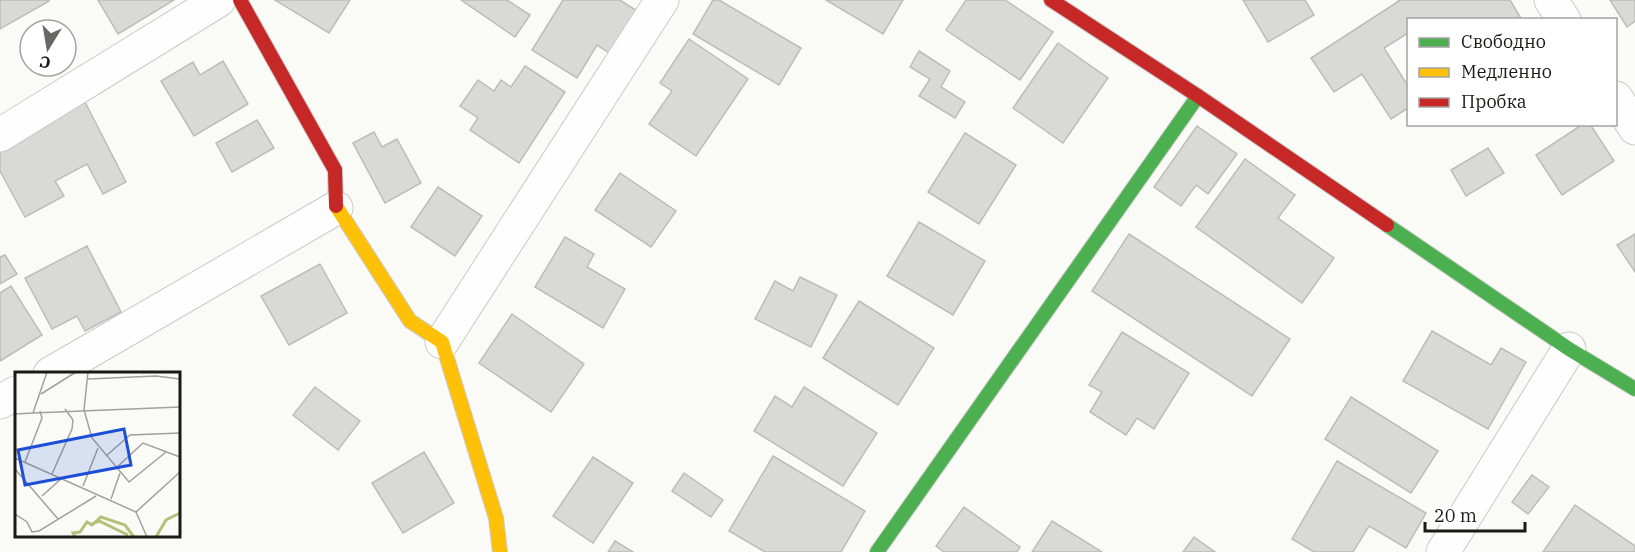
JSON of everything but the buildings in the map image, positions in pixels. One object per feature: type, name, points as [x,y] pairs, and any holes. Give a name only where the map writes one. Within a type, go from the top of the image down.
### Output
[{"type":"street","points":[[0,135],[219,0]]},
{"type":"street","points":[[240,0],[335,170],[336,208],[410,321],[442,342],[496,518],[500,552]]},
{"type":"street","points":[[442,342],[662,0]]},
{"type":"street","points":[[1551,0],[1563,18]]},
{"type":"street","points":[[1063,3],[1569,349],[1635,389]]},
{"type":"street","points":[[877,552],[1198,96]]},
{"type":"street","points":[[1617,100],[1635,128]]},
{"type":"street","points":[[53,372],[336,208]]},
{"type":"street","points":[[1443,552],[1569,349]]},
{"type":"street","points":[[0,402],[15,394]]},
{"type":"traffic: fast","points":[[877,552],[1198,96]]},
{"type":"traffic: fast","points":[[1387,225],[1569,349],[1635,389]]},
{"type":"traffic: slow","points":[[336,206],[410,321],[442,342],[496,518],[500,552]]},
{"type":"traffic: jam","points":[[240,0],[335,170],[336,206]]},
{"type":"traffic: jam","points":[[1051,0],[1198,96],[1387,225]]}]
